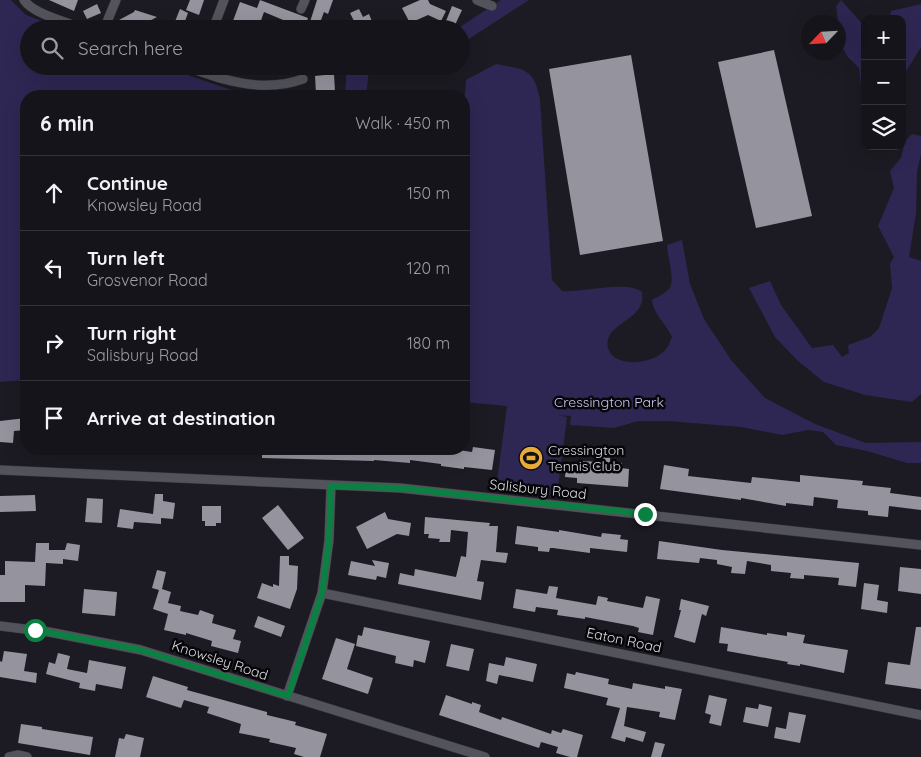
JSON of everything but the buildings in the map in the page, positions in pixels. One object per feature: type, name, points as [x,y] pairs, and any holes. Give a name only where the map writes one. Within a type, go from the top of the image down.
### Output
[{"type":"street","points":[[24,0],[35,10],[61,20]]},
{"type":"street","points":[[108,20],[116,0]]},
{"type":"street","points":[[216,20],[224,0]]},
{"type":"street","points":[[301,9],[305,0]]},
{"type":"street","points":[[477,0],[492,6]]},
{"type":"street","points":[[214,75],[232,82],[248,85],[280,85],[304,79]]},
{"type":"street","name":"Salisbury Road","points":[[0,470],[400,488],[921,545]]},
{"type":"street","points":[[288,696],[322,593],[329,540],[331,486]]},
{"type":"street","name":"Eaton Road","points":[[322,593],[921,715]]},
{"type":"street","name":"Knowsley Road","points":[[0,626],[49,632],[141,650],[485,757]]},
{"type":"street","points":[[8,757],[18,755],[27,757]]},
{"type":"green space","points":[[0,0],[11,0],[26,15],[39,20],[20,20],[20,75],[188,75],[231,90],[20,90],[20,380],[0,382]]},
{"type":"green space","points":[[501,0],[529,0],[470,38],[470,20]]},
{"type":"green space","points":[[841,0],[861,22],[861,86],[859,68],[846,54],[846,15],[837,15],[836,6]]},
{"type":"green space","points":[[921,4],[921,47],[906,71],[906,15],[890,15],[891,11]]},
{"type":"green space","name":"Cressington Park","points":[[496,64],[527,72],[535,82],[540,100],[552,280],[562,291],[625,287],[642,292],[642,301],[638,310],[610,334],[608,348],[611,354],[617,359],[624,361],[641,362],[656,357],[667,348],[672,337],[655,311],[652,300],[666,292],[671,285],[667,245],[682,240],[690,284],[704,319],[731,360],[765,398],[815,424],[866,443],[921,442],[921,463],[907,463],[867,451],[836,445],[823,432],[808,430],[782,435],[741,427],[668,421],[638,421],[614,428],[570,425],[571,416],[557,415],[567,417],[557,496],[496,489],[507,406],[470,403],[470,90],[465,90],[466,80]]},
{"type":"green space","points":[[346,75],[368,75],[367,90],[345,90]]},
{"type":"green space","points":[[912,134],[921,136],[921,154],[917,171],[916,213],[909,257],[921,261],[921,394],[912,402],[865,395],[824,382],[798,361],[775,337],[749,288],[770,281],[781,305],[812,348],[833,345],[842,357],[849,353],[848,345],[870,337],[879,328],[892,288],[890,264],[894,257],[878,226],[894,188],[890,171],[901,158],[903,150],[906,150],[906,140]]},
{"type":"place","name":"Cressington Tennis Club","points":[[531,458]]},
{"type":"route","points":[[35,630],[141,650],[288,696],[322,593],[329,540],[331,486],[400,488],[645,514]]}]
